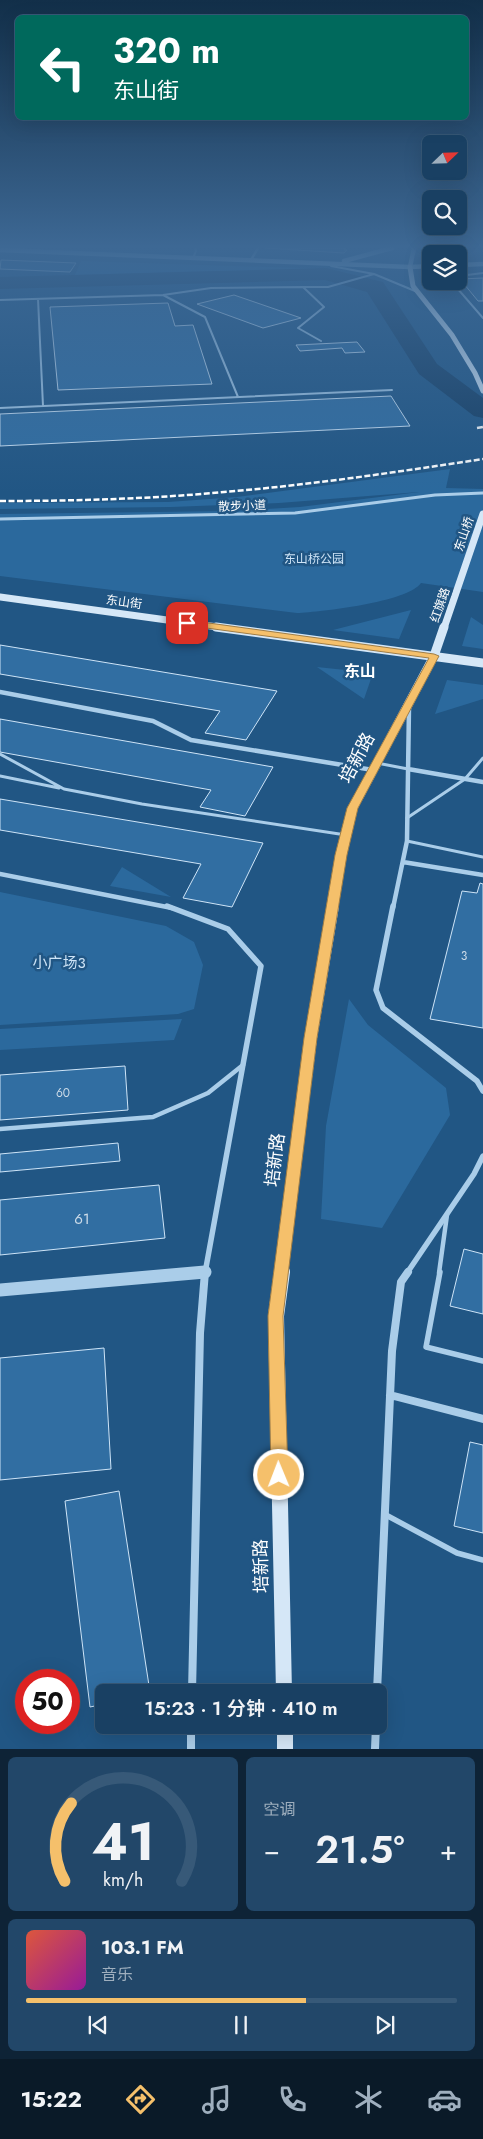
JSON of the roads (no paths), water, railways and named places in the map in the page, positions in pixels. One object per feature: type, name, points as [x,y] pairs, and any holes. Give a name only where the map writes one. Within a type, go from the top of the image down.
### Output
[{"type":"main road","points":[[448,330],[475,373],[483,391]]},
{"type":"main road","name":"东山桥","points":[[467,562],[483,514]]},
{"type":"main road","name":"红旗路","points":[[434,656],[467,562]]},
{"type":"main road","name":"东山街","points":[[0,597],[483,663]]},
{"type":"main road","name":"培新路","points":[[284,1684],[276,1316],[311,1038],[346,835],[353,808],[434,656]]},
{"type":"main road","points":[[285,1734],[285,1749]]},
{"type":"street","name":"散步小道","points":[[0,519],[295,513],[435,495],[483,493]]},
{"type":"street","points":[[0,692],[153,721],[192,740],[375,767]]},
{"type":"street","points":[[409,704],[407,841],[376,990],[383,1008],[480,1081],[483,1091]]},
{"type":"street","points":[[408,768],[483,782]]},
{"type":"street","points":[[403,862],[483,875]]},
{"type":"street","points":[[0,874],[170,907],[228,929],[261,966],[206,1272],[200,1333],[192,1684]]},
{"type":"street","points":[[377,1684],[392,1351],[402,1282],[474,1174],[483,1156]]},
{"type":"street","points":[[0,1290],[206,1272]]},
{"type":"street","points":[[390,1396],[483,1419]]},
{"type":"street","points":[[191,1734],[191,1749]]},
{"type":"street","points":[[375,1749],[376,1734]]},
{"type":"lane","points":[[39,330],[43,406]]},
{"type":"lane","points":[[210,330],[238,397]]},
{"type":"lane","points":[[301,330],[321,341]]},
{"type":"lane","points":[[0,408],[392,390]]},
{"type":"lane","points":[[472,662],[483,668]]},
{"type":"lane","points":[[0,754],[64,789]]},
{"type":"lane","points":[[408,818],[465,779],[483,758]]},
{"type":"lane","points":[[375,767],[408,768]]},
{"type":"lane","points":[[0,776],[142,804],[346,835]]},
{"type":"lane","points":[[407,841],[483,857]]},
{"type":"lane","points":[[0,1130],[153,1117],[208,1093],[243,1065]]},
{"type":"lane","points":[[448,1213],[426,1347],[483,1361]]},
{"type":"lane","points":[[384,1513],[457,1553],[483,1560]]},
{"type":"waterway","points":[[403,330],[428,369],[483,410]]},
{"type":"railway","points":[[477,428],[483,427]]},
{"type":"railway","points":[[0,501],[112,499],[224,492],[321,482],[483,459]]},
{"type":"district","name":"东山","points":[[360,671]]},
{"type":"park label","name":"东山桥公园","points":[[314,559]]},
{"type":"park label","name":"小广场3","points":[[59,963]]}]
